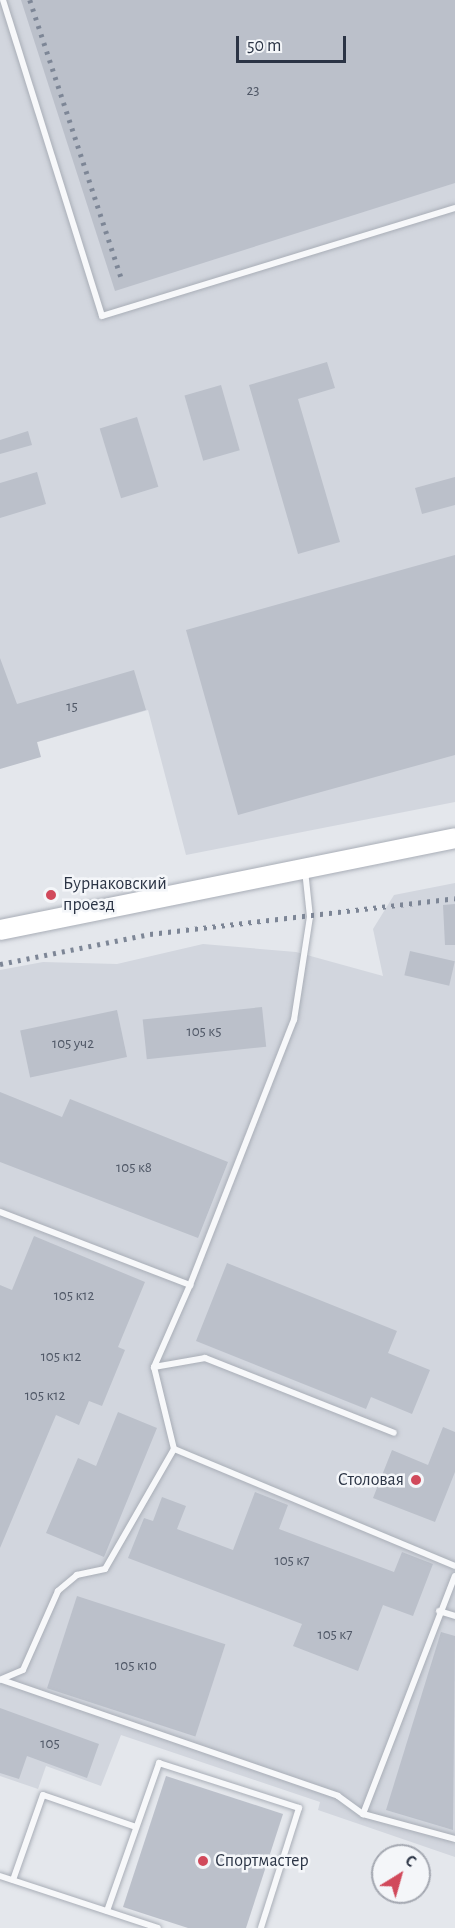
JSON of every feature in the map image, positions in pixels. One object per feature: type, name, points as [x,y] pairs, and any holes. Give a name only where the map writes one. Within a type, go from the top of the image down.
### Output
[{"type":"main road","points":[[0,930],[455,838]]},
{"type":"lane","points":[[3,0],[102,316],[455,208]]},
{"type":"lane","points":[[1,1680],[23,1670],[58,1591],[77,1575],[105,1569],[174,1449],[154,1367],[190,1285],[294,1020],[310,917],[305,867]]},
{"type":"lane","points":[[1,1211],[190,1285]]},
{"type":"lane","points":[[154,1367],[205,1358],[394,1433]]},
{"type":"lane","points":[[174,1449],[455,1566]]},
{"type":"lane","points":[[363,1814],[439,1611],[455,1576]]},
{"type":"lane","points":[[439,1611],[455,1616]]},
{"type":"lane","points":[[1,1680],[338,1796],[363,1814],[455,1839]]},
{"type":"lane","points":[[107,1911],[159,1763],[299,1808],[261,1928]]},
{"type":"lane","points":[[13,1880],[43,1795],[136,1827]]},
{"type":"lane","points":[[0,1876],[158,1928]]},
{"type":"shaded area","points":[[0,0],[455,0],[455,802],[186,855],[148,710],[0,753]]},
{"type":"shaded area","points":[[455,883],[455,1857],[431,1849],[431,1844],[417,1844],[318,1810],[320,1802],[121,1735],[101,1786],[46,1766],[38,1789],[0,1776],[0,970],[43,962],[117,964],[203,944],[296,952],[383,976],[373,929],[394,895]]},
{"type":"building","points":[[21,0],[455,0],[455,183],[115,291]]},
{"type":"building","points":[[327,362],[335,388],[298,399],[340,542],[298,554],[249,385]]},
{"type":"building","points":[[221,385],[240,450],[203,461],[184,395]]},
{"type":"building","points":[[137,417],[158,487],[121,498],[100,428]]},
{"type":"building","points":[[28,431],[32,445],[0,454],[0,440]]},
{"type":"building","points":[[37,472],[46,504],[0,518],[0,483]]},
{"type":"building","points":[[455,477],[455,505],[422,514],[415,488]]},
{"type":"building","points":[[455,555],[455,755],[238,815],[186,630]]},
{"type":"building","points":[[0,658],[17,704],[134,670],[146,710],[37,742],[41,757],[0,769]]},
{"type":"building","points":[[455,904],[455,945],[445,945],[443,905]]},
{"type":"building","points":[[410,951],[455,961],[449,986],[404,975]]},
{"type":"building","points":[[262,1007],[266,1047],[147,1059],[143,1020]]},
{"type":"building","points":[[117,1010],[127,1057],[30,1078],[20,1031]]},
{"type":"building","points":[[0,1092],[62,1117],[70,1099],[228,1162],[198,1238],[0,1162]]},
{"type":"building","points":[[34,1236],[145,1282],[118,1347],[125,1350],[102,1406],[89,1401],[79,1425],[56,1415],[0,1548],[0,1285],[12,1290]]},
{"type":"building","points":[[227,1263],[397,1331],[388,1353],[430,1370],[412,1414],[371,1397],[366,1409],[196,1341]]},
{"type":"building","points":[[118,1412],[157,1428],[104,1557],[46,1533],[78,1458],[96,1466]]},
{"type":"building","points":[[443,1427],[455,1432],[455,1472],[435,1522],[373,1498],[392,1450],[428,1465]]},
{"type":"building","points":[[255,1492],[288,1505],[279,1529],[394,1572],[402,1552],[433,1564],[413,1616],[383,1605],[358,1671],[293,1646],[302,1624],[128,1558],[144,1518],[153,1521],[162,1497],[186,1506],[177,1529],[233,1550]]},
{"type":"building","points":[[77,1596],[225,1644],[195,1736],[47,1688]]},
{"type":"building","points":[[441,1632],[455,1636],[453,1830],[386,1810]]},
{"type":"building","points":[[0,1708],[99,1744],[87,1778],[27,1756],[19,1779],[0,1773]]},
{"type":"building","name":"Спортмастер","points":[[166,1776],[283,1814],[246,1928],[188,1928],[123,1907]]},
{"type":"railway","points":[[30,0],[121,277]]},
{"type":"railway","points":[[0,964],[150,934],[455,898]]},
{"type":"place","name":"Бурнаковский проезд","points":[[51,895]]},
{"type":"place","name":"Столовая","points":[[416,1480]]},
{"type":"place","name":"Спортмастер","points":[[203,1861]]}]
